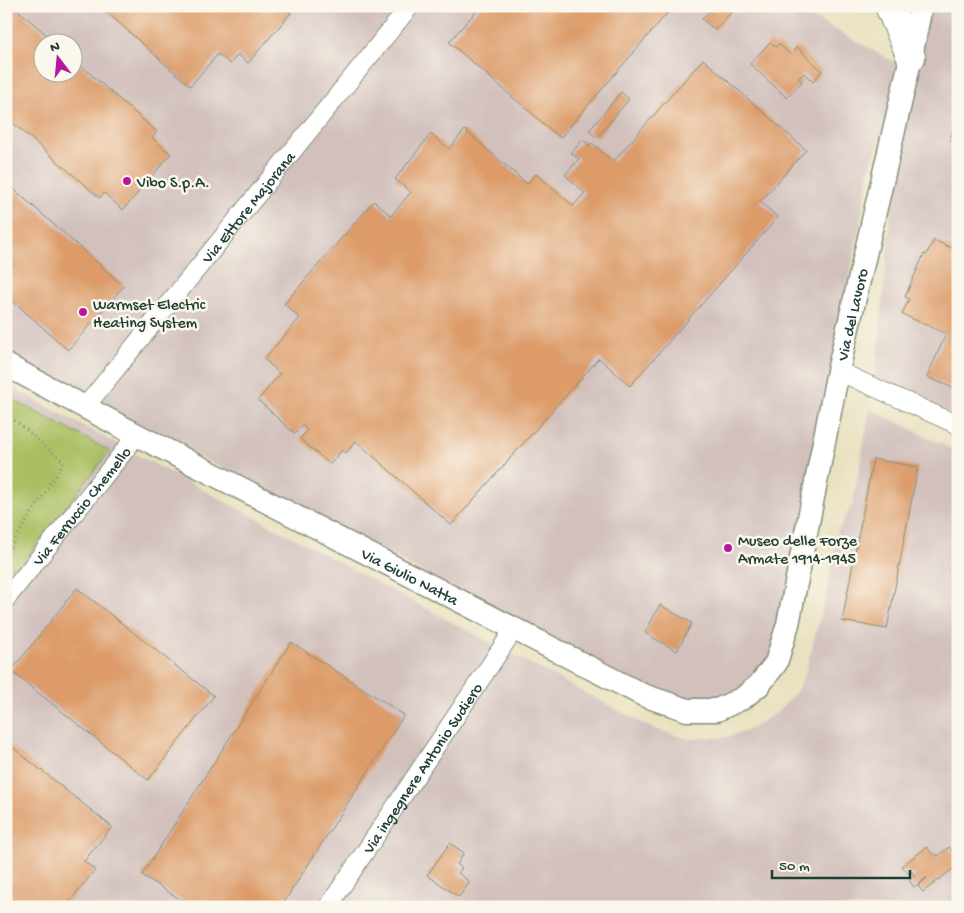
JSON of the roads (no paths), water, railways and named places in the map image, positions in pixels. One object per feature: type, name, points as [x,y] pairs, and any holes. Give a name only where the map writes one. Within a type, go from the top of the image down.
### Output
[{"type":"highway","points":[[889,6],[911,57]]},
{"type":"street","name":"Via Ettore Majorana","points":[[85,407],[410,6]]},
{"type":"street","name":"Via del Lavoro","points":[[788,624],[838,370],[911,57],[921,6]]},
{"type":"street","name":"Via Giulio Natta","points":[[6,365],[136,435],[643,695],[686,710],[717,710],[743,698],[759,685],[776,663],[788,624]]},
{"type":"street","points":[[838,370],[958,425]]},
{"type":"street","name":"Via Ferruccio Chemello","points":[[6,599],[136,435]]},
{"type":"street","name":"Via ingegnere Antonio Sudiero","points":[[328,907],[515,628]]},
{"type":"place","name":"Vibo S.p.A.","points":[[127,181]]},
{"type":"place","name":"Warmset Electric Heating System","points":[[83,312]]},
{"type":"place","name":"Museo delle Forze Armate 1914-1945","points":[[728,548]]}]
